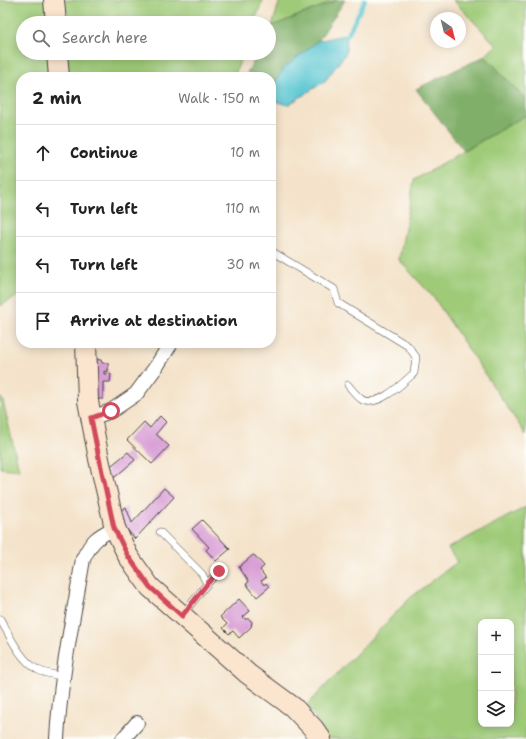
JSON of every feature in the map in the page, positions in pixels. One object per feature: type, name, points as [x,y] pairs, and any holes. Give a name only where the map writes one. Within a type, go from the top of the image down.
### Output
[{"type":"street","points":[[54,0],[55,16]]},
{"type":"street","points":[[58,60],[59,72]]},
{"type":"street","points":[[86,348],[88,401],[99,458],[114,528],[128,556],[150,587],[248,674],[293,707],[313,728],[321,739]]},
{"type":"street","points":[[91,418],[111,411],[136,394],[168,348]]},
{"type":"street","points":[[57,739],[58,706],[83,559],[90,545],[100,535],[114,528]]},
{"type":"street","points":[[123,739],[137,723]]},
{"type":"lane","points":[[276,254],[334,289],[338,303],[408,346],[416,357],[414,373],[395,391],[373,402],[362,400],[348,385]]},
{"type":"lane","points":[[160,532],[202,574],[207,584]]},
{"type":"lane","points":[[182,616],[219,571]]},
{"type":"lane","points":[[0,619],[28,662],[38,670],[63,676]]},
{"type":"green space","points":[[0,0],[46,0],[47,16],[16,16],[16,60],[52,60],[53,72],[16,72],[16,297],[0,306]]},
{"type":"green space","points":[[63,0],[263,0],[257,16],[64,16]]},
{"type":"green space","points":[[280,0],[338,0],[276,24],[275,16]]},
{"type":"green space","points":[[338,0],[345,0],[318,41],[284,68],[276,81],[276,72],[248,72],[254,60],[276,60],[276,24]]},
{"type":"green space","points":[[453,0],[526,0],[526,100],[485,56],[496,45]]},
{"type":"green space","points":[[485,56],[526,100],[526,115],[464,151],[416,89]]},
{"type":"green space","points":[[66,60],[240,60],[236,72],[67,72]]},
{"type":"green space","points":[[526,115],[526,435],[434,298],[399,260],[414,180]]},
{"type":"green space","points":[[0,397],[3,401],[19,470],[0,468]]},
{"type":"green space","points":[[526,507],[526,739],[328,739],[307,705],[410,598],[457,562],[448,548]]},
{"type":"water","points":[[347,34],[346,53],[325,81],[288,105],[276,101],[276,81],[284,68],[318,41]]},
{"type":"building","points":[[92,359],[101,360],[102,363],[108,363],[108,372],[104,371],[104,374],[111,374],[110,382],[103,382],[103,399],[94,399]]},
{"type":"building","points":[[160,416],[166,422],[156,434],[169,446],[152,464],[127,440],[144,422],[150,428]]},
{"type":"building","points":[[128,452],[135,460],[109,482],[107,469]]},
{"type":"building","points":[[164,488],[174,497],[135,539],[121,522],[117,513],[126,507],[132,523]]},
{"type":"building","points":[[202,520],[230,549],[216,561],[206,550],[209,547],[192,529]]},
{"type":"building","points":[[253,555],[264,566],[260,570],[266,578],[261,581],[264,585],[266,583],[269,587],[257,597],[246,584],[249,582],[239,567]]},
{"type":"building","points":[[239,599],[250,611],[243,617],[252,622],[251,627],[239,638],[233,631],[229,634],[223,628],[227,624],[220,617]]},
{"type":"waterway","points":[[347,36],[365,0]]},
{"type":"route","points":[[111,411],[91,418],[114,528],[128,556],[150,587],[182,616],[219,571]]}]
